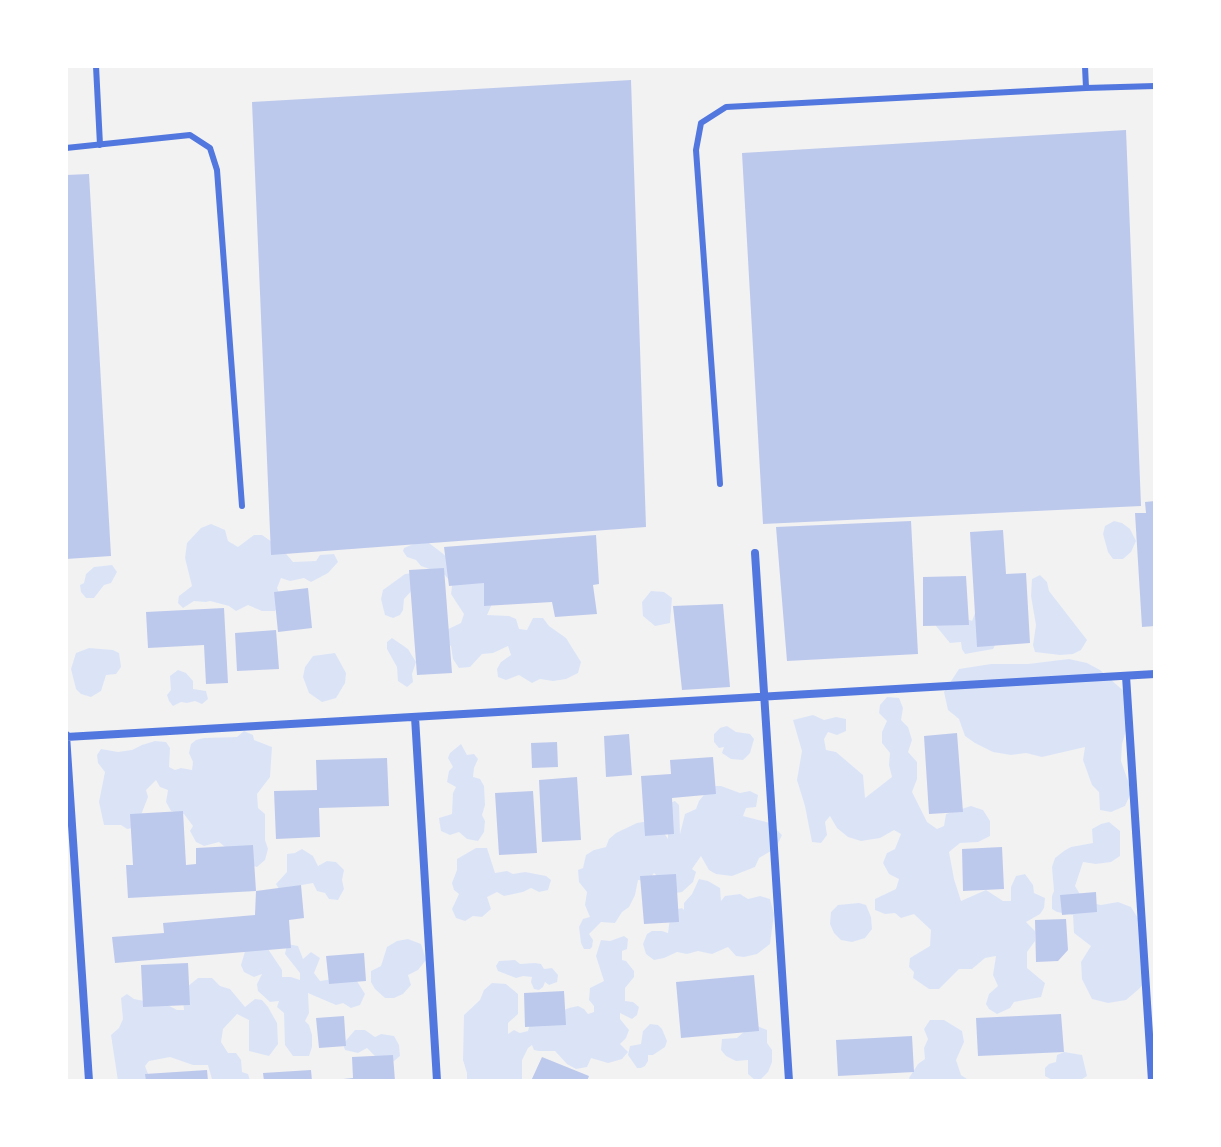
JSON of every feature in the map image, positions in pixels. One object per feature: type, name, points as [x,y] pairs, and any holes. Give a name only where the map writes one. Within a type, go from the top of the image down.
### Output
[{"type":"street","points":[[755,553],[789,1081]]},
{"type":"street","points":[[89,1081],[66,736],[1155,674]]},
{"type":"street","points":[[1126,676],[1152,1081]]},
{"type":"street","points":[[415,717],[437,1081]]},
{"type":"lane","points":[[96,66],[100,145]]},
{"type":"lane","points":[[1085,66],[1086,88]]},
{"type":"lane","points":[[720,484],[696,150],[701,123],[726,107],[1155,86]]},
{"type":"lane","points":[[66,148],[190,135],[210,148],[217,170],[242,506]]},
{"type":"shaded area","points":[[1114,521],[1130,529],[1136,541],[1123,559],[1113,559],[1103,534],[1105,526]]},
{"type":"shaded area","points":[[211,524],[225,530],[228,541],[238,547],[254,535],[262,535],[282,549],[293,562],[316,561],[320,555],[334,554],[338,562],[328,573],[311,582],[304,578],[290,581],[281,578],[277,588],[282,600],[275,611],[262,611],[248,605],[236,611],[210,601],[194,601],[183,608],[178,603],[179,596],[192,586],[185,558],[187,543],[201,528]]},
{"type":"shaded area","points":[[421,541],[486,574],[492,604],[487,615],[509,616],[516,619],[519,629],[527,630],[533,618],[543,618],[566,638],[581,662],[578,673],[566,679],[540,679],[532,683],[519,675],[506,680],[498,677],[497,669],[501,662],[511,655],[508,646],[482,654],[470,667],[459,668],[453,659],[451,646],[443,643],[440,633],[461,623],[464,614],[451,594],[453,578],[449,580],[444,574],[421,566],[403,551]]},
{"type":"shaded area","points":[[112,565],[117,572],[111,583],[104,585],[94,598],[86,598],[80,585],[84,583],[86,574],[94,567]]},
{"type":"shaded area","points":[[415,573],[415,587],[404,599],[400,615],[393,618],[385,615],[381,599],[383,590],[405,574]]},
{"type":"shaded area","points":[[1040,575],[1087,640],[1081,650],[1073,654],[1035,652],[1032,579]]},
{"type":"shaded area","points":[[651,591],[664,592],[672,598],[670,623],[655,626],[643,616],[642,602]]},
{"type":"shaded area","points":[[987,608],[996,643],[993,649],[965,654],[961,642],[950,643],[936,626],[938,619],[962,617],[972,621],[975,613]]},
{"type":"shaded area","points":[[392,638],[408,649],[416,662],[413,682],[407,687],[398,681],[397,667],[387,649],[387,642]]},
{"type":"shaded area","points":[[89,648],[119,653],[121,667],[116,674],[106,675],[101,691],[91,697],[76,689],[71,669],[76,653]]},
{"type":"shaded area","points":[[335,653],[346,673],[345,683],[336,698],[322,702],[309,693],[303,677],[305,667],[313,656]]},
{"type":"shaded area","points":[[1069,659],[1100,670],[1127,694],[1129,720],[1121,761],[1130,795],[1125,806],[1111,812],[1100,810],[1099,792],[1092,785],[1083,760],[1085,747],[1042,757],[993,752],[965,736],[959,719],[948,710],[944,692],[959,669]]},
{"type":"shaded area","points":[[178,670],[193,681],[193,689],[206,691],[208,699],[202,704],[195,701],[173,706],[167,695],[171,690],[170,676]]},
{"type":"shaded area","points":[[887,697],[899,698],[903,708],[901,720],[908,727],[912,740],[908,752],[917,762],[917,779],[912,792],[927,822],[937,829],[944,826],[946,814],[971,806],[983,810],[990,821],[990,836],[978,842],[960,843],[949,852],[961,901],[986,890],[1003,901],[1011,901],[1011,887],[1016,876],[1025,874],[1033,885],[1034,893],[1045,898],[1040,914],[1026,922],[1035,931],[1035,941],[1027,952],[1027,968],[1045,983],[1041,997],[1014,1002],[1010,1008],[997,1014],[989,1009],[986,1004],[989,994],[998,986],[993,975],[996,956],[985,958],[972,969],[959,969],[939,989],[929,989],[913,978],[910,958],[930,946],[931,930],[914,914],[901,918],[895,913],[885,914],[875,910],[875,899],[896,889],[899,879],[889,874],[883,863],[887,853],[895,849],[901,834],[894,830],[880,838],[861,841],[848,837],[837,828],[830,816],[825,822],[827,835],[821,843],[812,842],[797,780],[802,751],[793,720],[813,715],[824,720],[836,717],[846,719],[846,731],[837,735],[828,732],[824,739],[826,750],[836,752],[863,775],[865,798],[892,777],[890,753],[882,743],[882,732],[887,721],[879,713],[880,705]]},
{"type":"shaded area","points":[[727,726],[736,732],[750,734],[754,739],[750,753],[743,760],[731,759],[722,753],[724,747],[719,748],[714,742],[714,734]]},
{"type":"shaded area","points":[[244,731],[253,735],[254,740],[272,747],[270,777],[257,794],[258,808],[265,814],[268,849],[265,860],[257,867],[244,863],[219,842],[204,846],[196,842],[190,831],[193,826],[184,814],[171,811],[166,802],[168,790],[160,787],[156,780],[146,790],[148,797],[139,820],[132,828],[104,825],[99,802],[105,772],[98,763],[97,755],[101,749],[118,752],[155,741],[166,742],[170,748],[169,767],[192,770],[189,753],[191,744],[196,740],[237,737]]},
{"type":"shaded area","points":[[461,744],[467,755],[474,754],[478,759],[473,777],[480,779],[484,786],[484,832],[478,841],[467,839],[459,832],[450,835],[441,831],[439,818],[452,814],[456,787],[447,782],[453,767],[448,758]]},
{"type":"shaded area","points":[[711,786],[740,793],[750,791],[758,795],[756,807],[746,808],[743,816],[770,823],[782,835],[776,848],[759,858],[755,867],[732,876],[709,870],[701,856],[692,869],[696,872],[693,882],[682,892],[675,893],[654,873],[648,881],[638,880],[629,907],[615,923],[601,922],[589,934],[593,940],[592,947],[584,949],[579,927],[583,919],[590,917],[585,905],[587,892],[579,882],[578,870],[583,868],[586,855],[606,847],[616,833],[637,823],[649,821],[660,827],[668,839],[668,804],[675,801],[679,805],[680,834],[685,814],[696,809]]},
{"type":"shaded area","points":[[1109,822],[1120,831],[1120,856],[1111,862],[1083,862],[1075,886],[1081,896],[1091,903],[1118,902],[1131,907],[1139,920],[1147,979],[1126,1000],[1108,1003],[1092,999],[1082,979],[1081,962],[1091,946],[1074,933],[1073,915],[1052,909],[1052,867],[1055,858],[1064,851],[1093,843],[1092,829]]},
{"type":"shaded area","points":[[476,848],[487,848],[495,873],[525,872],[546,876],[551,880],[548,890],[539,892],[531,888],[504,896],[497,892],[487,897],[491,909],[482,917],[473,916],[465,921],[456,918],[452,909],[459,894],[452,883],[457,859]]},
{"type":"shaded area","points":[[302,849],[313,856],[318,866],[327,861],[336,862],[344,870],[344,889],[338,900],[329,899],[325,893],[317,891],[313,883],[279,889],[276,884],[287,872],[287,854]]},
{"type":"shaded area","points":[[699,879],[720,888],[721,901],[725,896],[740,894],[748,899],[760,896],[770,899],[774,914],[770,944],[757,954],[744,957],[736,956],[728,947],[712,954],[677,952],[654,960],[646,954],[643,944],[647,934],[652,931],[668,933],[674,910],[684,910],[684,903]]},
{"type":"shaded area","points":[[838,905],[866,905],[872,929],[865,938],[852,942],[841,940],[830,924],[831,912]]},
{"type":"shaded area","points":[[624,936],[628,939],[627,949],[622,951],[622,960],[634,971],[634,977],[625,988],[625,1001],[639,1007],[632,1019],[620,1013],[620,1019],[629,1030],[620,1044],[628,1052],[622,1059],[608,1063],[591,1058],[587,1067],[576,1069],[555,1051],[534,1050],[532,1045],[522,1060],[522,1081],[467,1081],[463,1060],[464,1015],[480,1000],[484,990],[492,983],[506,984],[518,994],[518,1014],[508,1023],[508,1034],[514,1030],[520,1033],[528,1031],[530,1024],[569,1008],[578,1006],[588,1014],[594,1012],[589,1000],[590,988],[604,981],[596,956],[601,940],[610,941]]},
{"type":"shaded area","points":[[408,939],[421,944],[426,960],[418,970],[408,975],[411,985],[403,994],[385,998],[371,982],[371,971],[381,966],[387,947]]},
{"type":"shaded area","points":[[264,943],[282,970],[282,977],[300,980],[300,973],[285,954],[287,944],[298,946],[303,959],[311,952],[320,958],[314,973],[320,981],[355,978],[365,994],[360,1005],[351,1008],[308,993],[309,1013],[305,1021],[312,1035],[309,1056],[293,1056],[285,1045],[284,1013],[277,1007],[279,1001],[270,1002],[258,991],[257,984],[262,974],[254,977],[244,972],[241,965],[246,948]]},
{"type":"shaded area","points":[[515,960],[520,964],[535,963],[541,964],[544,969],[552,968],[558,975],[557,982],[549,985],[545,982],[539,990],[534,989],[532,977],[516,978],[498,971],[496,966],[499,961]]},
{"type":"shaded area","points":[[198,978],[212,978],[220,986],[230,989],[245,1007],[255,999],[262,1000],[277,1023],[278,1044],[269,1056],[249,1051],[249,1020],[237,1014],[223,1029],[221,1042],[228,1053],[236,1053],[241,1060],[242,1072],[248,1074],[250,1081],[215,1081],[208,1065],[193,1065],[170,1057],[149,1061],[145,1066],[148,1081],[118,1081],[111,1035],[123,1019],[121,998],[127,994],[134,999],[160,1001],[177,1010],[184,1010],[182,991]]},
{"type":"shaded area","points":[[930,1020],[944,1020],[962,1031],[964,1042],[956,1060],[961,1075],[970,1081],[910,1081],[918,1064],[925,1059],[924,1048],[928,1039],[924,1029]]},
{"type":"shaded area","points":[[650,1024],[662,1029],[667,1041],[665,1047],[648,1055],[645,1066],[637,1068],[628,1055],[630,1046],[641,1044],[643,1031]]},
{"type":"shaded area","points":[[757,1026],[767,1030],[767,1043],[772,1050],[768,1072],[759,1081],[748,1074],[748,1060],[736,1061],[721,1050],[722,1039],[737,1038],[747,1029]]},
{"type":"shaded area","points":[[355,1030],[365,1030],[375,1037],[381,1034],[394,1036],[400,1056],[386,1063],[367,1048],[358,1053],[345,1050],[343,1044]]},
{"type":"shaded area","points":[[1064,1052],[1082,1055],[1087,1076],[1079,1081],[1054,1081],[1045,1076],[1045,1068],[1056,1062],[1057,1055]]},
{"type":"building","points":[[631,80],[646,527],[271,555],[252,102]]},
{"type":"building","points":[[1126,130],[1141,506],[763,524],[742,153]]},
{"type":"building","points":[[89,174],[111,556],[66,559],[66,175]]},
{"type":"building","points":[[1155,501],[1155,626],[1142,627],[1135,513],[1146,513],[1145,502]]},
{"type":"building","points":[[911,521],[918,654],[787,661],[776,527]]},
{"type":"building","points":[[1003,530],[1006,574],[1026,573],[1030,643],[977,647],[970,532]]},
{"type":"building","points":[[596,535],[599,584],[593,585],[597,614],[555,617],[552,602],[484,606],[484,583],[449,586],[444,547]]},
{"type":"building","points":[[444,568],[452,673],[417,675],[409,570]]},
{"type":"building","points":[[966,576],[969,625],[923,626],[923,577]]},
{"type":"building","points":[[308,588],[312,628],[278,632],[274,592]]},
{"type":"building","points":[[723,604],[730,687],[682,690],[673,606]]},
{"type":"building","points":[[224,608],[228,683],[206,684],[204,645],[148,648],[146,612]]},
{"type":"building","points":[[276,630],[279,669],[237,671],[235,633]]},
{"type":"building","points":[[957,733],[963,812],[929,814],[924,736]]},
{"type":"building","points":[[629,734],[632,775],[606,777],[604,736]]},
{"type":"building","points":[[557,742],[558,767],[532,768],[531,743]]},
{"type":"building","points":[[713,757],[716,794],[672,798],[674,834],[645,836],[641,776],[671,774],[670,760]]},
{"type":"building","points":[[387,758],[389,806],[319,808],[320,837],[276,839],[274,791],[317,790],[316,760]]},
{"type":"building","points":[[577,777],[581,840],[542,842],[539,780]]},
{"type":"building","points":[[533,791],[537,853],[499,855],[495,793]]},
{"type":"building","points":[[183,811],[186,865],[196,864],[196,848],[253,845],[256,891],[128,898],[126,865],[133,865],[130,814]]},
{"type":"building","points":[[1002,847],[1004,889],[963,891],[962,849]]},
{"type":"building","points":[[676,874],[679,922],[644,924],[640,876]]},
{"type":"building","points":[[301,885],[304,918],[289,920],[291,948],[115,963],[112,937],[164,933],[163,923],[255,915],[256,891]]},
{"type":"building","points":[[1096,892],[1097,912],[1062,915],[1060,895]]},
{"type":"building","points":[[1066,919],[1068,950],[1058,961],[1036,962],[1035,920]]},
{"type":"building","points":[[364,953],[366,981],[329,984],[326,956]]},
{"type":"building","points":[[188,963],[190,1005],[143,1007],[141,965]]},
{"type":"building","points":[[754,975],[759,1031],[681,1038],[676,982]]},
{"type":"building","points":[[564,991],[566,1025],[525,1027],[524,993]]},
{"type":"building","points":[[1061,1014],[1064,1052],[978,1056],[976,1018]]},
{"type":"building","points":[[344,1016],[346,1046],[319,1048],[316,1018]]},
{"type":"building","points":[[912,1036],[914,1072],[838,1076],[836,1040]]},
{"type":"building","points":[[393,1055],[395,1081],[344,1081],[353,1078],[352,1057]]},
{"type":"building","points":[[542,1057],[589,1076],[587,1081],[531,1081]]},
{"type":"building","points":[[207,1070],[208,1081],[146,1081],[145,1074]]},
{"type":"building","points":[[311,1070],[312,1081],[264,1081],[263,1073]]}]
